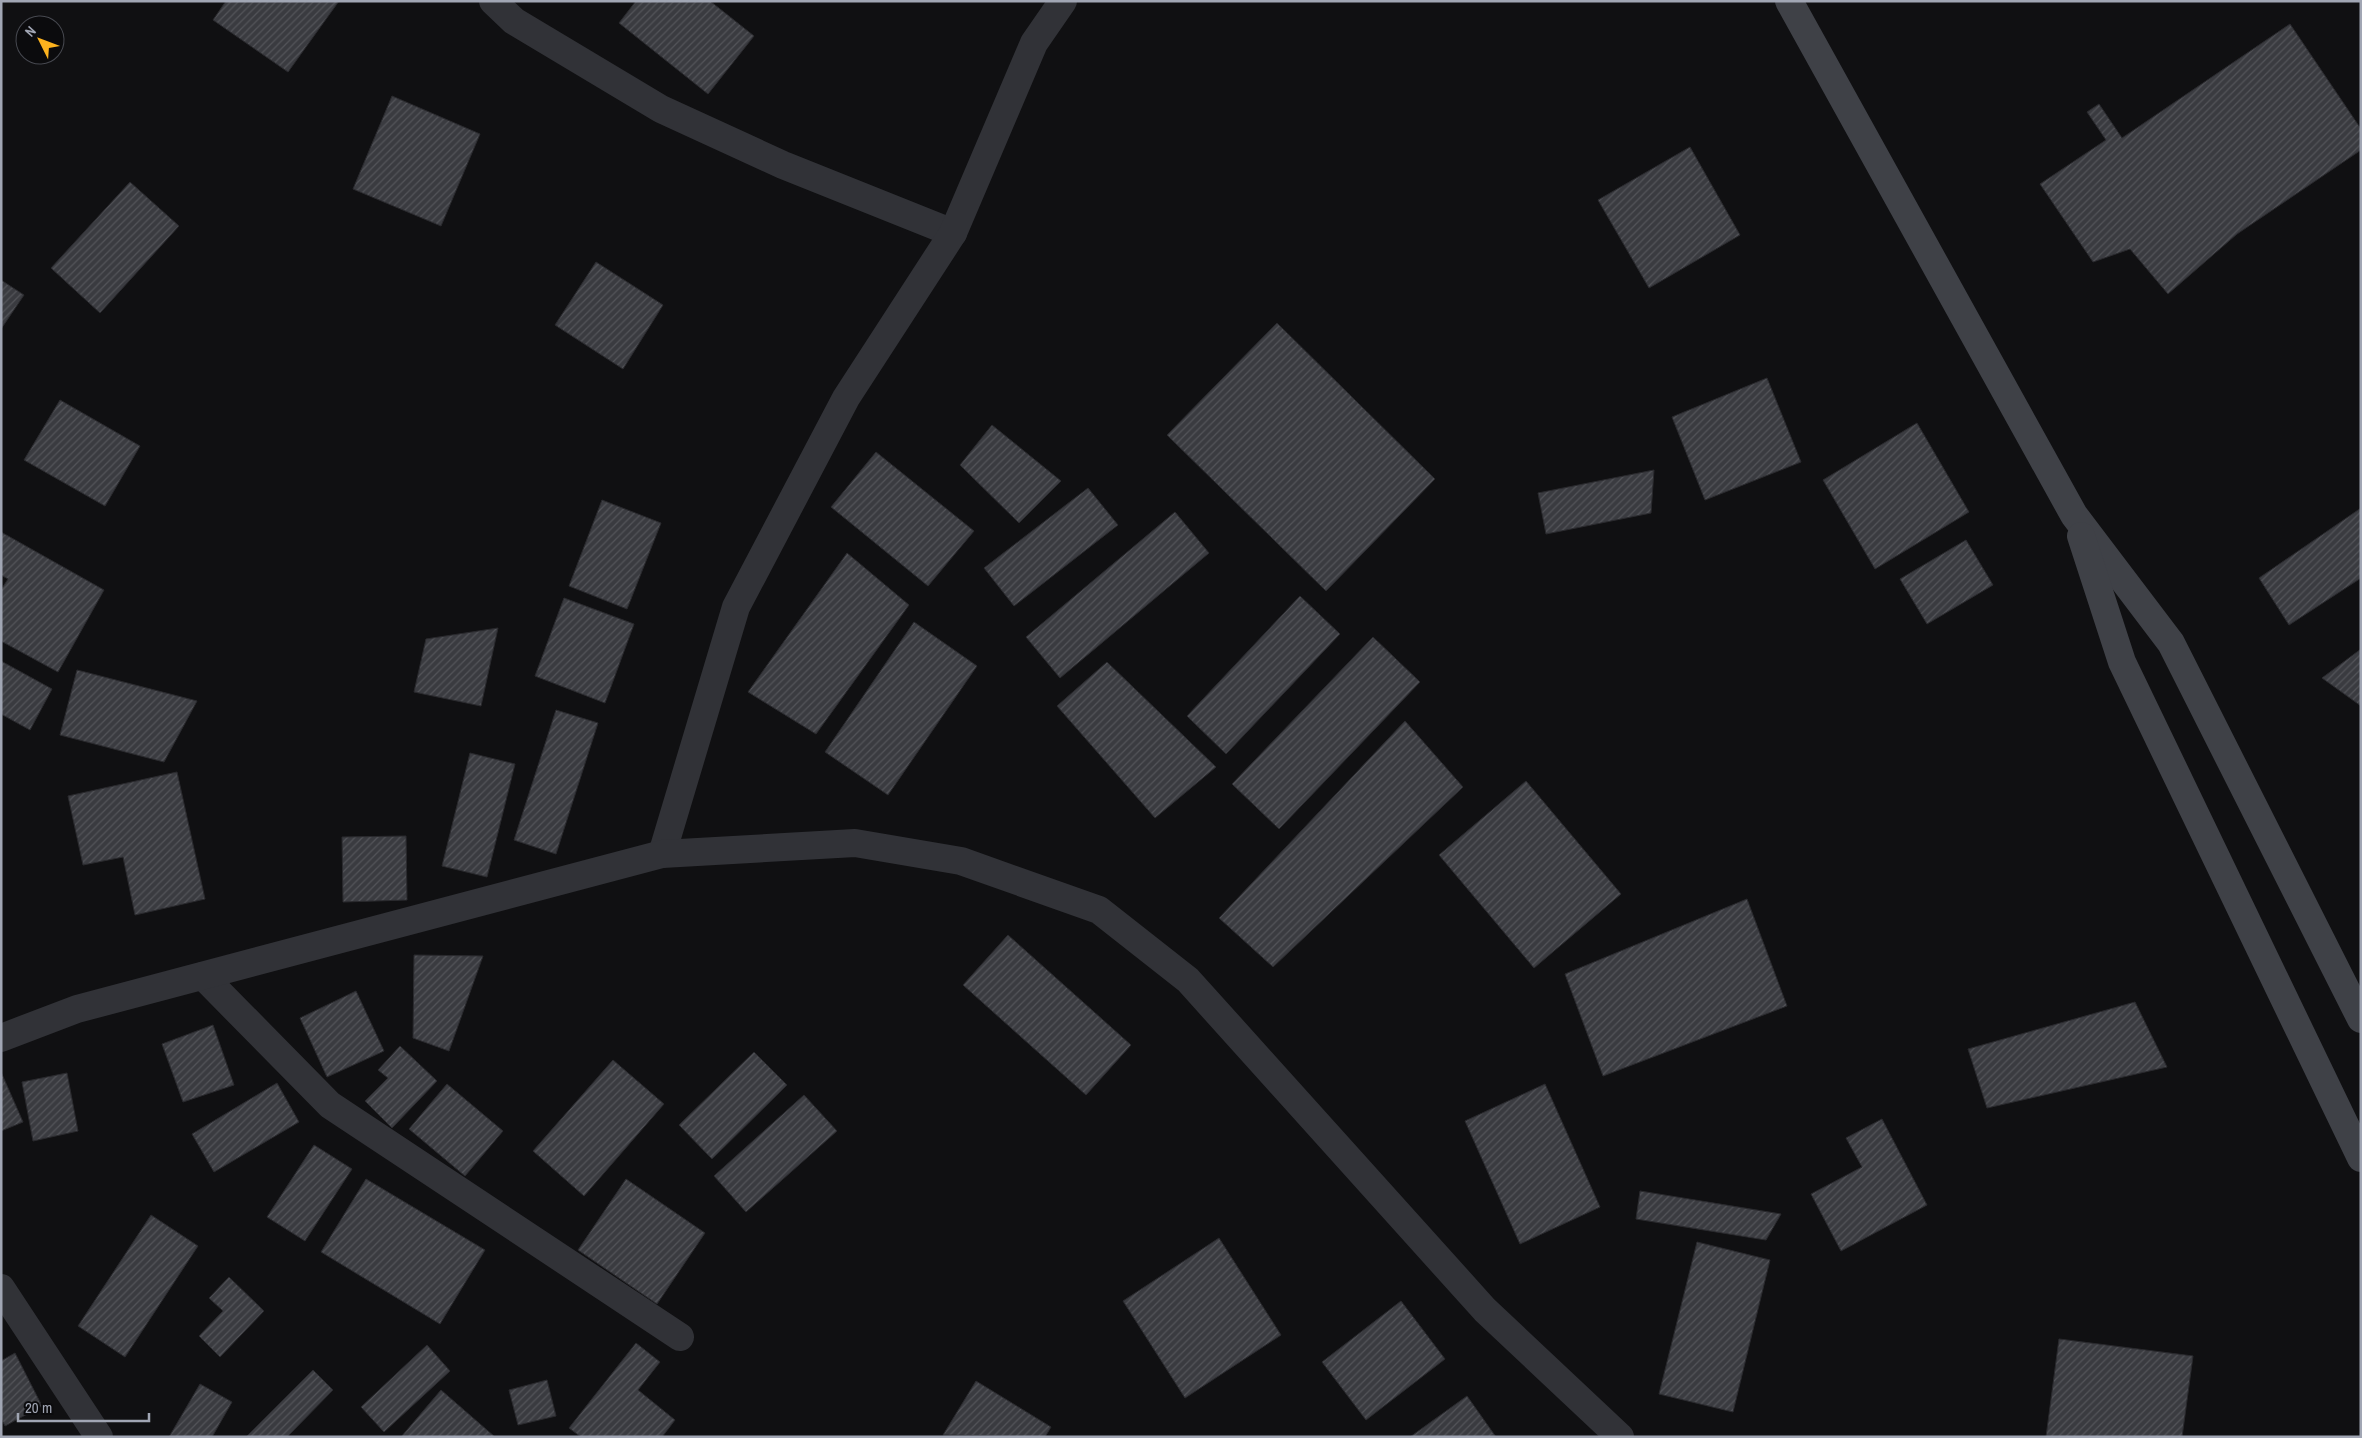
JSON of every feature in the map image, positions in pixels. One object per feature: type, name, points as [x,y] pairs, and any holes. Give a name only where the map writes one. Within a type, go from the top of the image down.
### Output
[{"type":"street","points":[[493,1],[514,21],[661,109],[783,165],[953,233]]},
{"type":"street","points":[[662,854],[736,607],[846,398],[953,233],[1034,43],[1064,1]]},
{"type":"street","points":[[1789,1],[2074,515],[2171,643],[2361,1019]]},
{"type":"street","points":[[2074,515],[2122,662],[2361,1158]]},
{"type":"street","points":[[1,1038],[77,1009],[662,854],[855,843],[961,861],[1099,910],[1188,980],[1485,1310],[1620,1437]]},
{"type":"street","points":[[203,976],[330,1105],[680,1337]]},
{"type":"street","points":[[1,1288],[99,1437]]},
{"type":"building","points":[[226,1],[339,1],[288,72],[213,20]]},
{"type":"building","points":[[636,1],[710,1],[754,36],[708,94],[619,23]]},
{"type":"building","points":[[2290,24],[2361,129],[2361,150],[2237,234],[2168,294],[2130,249],[2093,262],[2040,184],[2106,140],[2087,112],[2099,104],[2122,138]]},
{"type":"building","points":[[392,96],[480,134],[441,226],[353,189]]},
{"type":"building","points":[[1690,147],[1740,235],[1649,288],[1598,200]]},
{"type":"building","points":[[130,182],[179,226],[100,313],[51,268]]},
{"type":"building","points":[[596,262],[663,305],[623,369],[555,325]]},
{"type":"building","points":[[1,280],[24,295],[1,329]]},
{"type":"building","points":[[1277,323],[1435,479],[1326,591],[1167,435]]},
{"type":"building","points":[[1767,378],[1801,462],[1705,500],[1672,417]]},
{"type":"building","points":[[60,400],[140,446],[105,506],[24,460]]},
{"type":"building","points":[[1917,423],[1969,512],[1875,569],[1823,480]]},
{"type":"building","points":[[992,425],[1061,481],[1019,523],[960,465]]},
{"type":"building","points":[[876,452],[974,531],[928,586],[831,507]]},
{"type":"building","points":[[1654,470],[1651,513],[1546,534],[1538,493]]},
{"type":"building","points":[[1088,488],[1118,525],[1014,606],[984,568]]},
{"type":"building","points":[[602,500],[661,523],[627,609],[569,586]]},
{"type":"building","points":[[2361,508],[2361,578],[2289,625],[2259,578]]},
{"type":"building","points":[[1175,512],[1209,553],[1060,678],[1026,637]]},
{"type":"building","points":[[1,532],[104,590],[58,672],[1,641],[1,590],[8,579],[1,575]]},
{"type":"building","points":[[1966,540],[1993,585],[1927,624],[1900,579]]},
{"type":"building","points":[[847,553],[909,605],[816,734],[748,692]]},
{"type":"building","points":[[1300,596],[1340,634],[1226,754],[1187,716]]},
{"type":"building","points":[[564,598],[634,624],[605,703],[535,676]]},
{"type":"building","points":[[914,622],[977,666],[888,795],[825,752]]},
{"type":"building","points":[[498,628],[481,706],[414,692],[426,639]]},
{"type":"building","points":[[1373,637],[1420,682],[1279,829],[1232,784]]},
{"type":"building","points":[[2361,649],[2361,706],[2322,678]]},
{"type":"building","points":[[1,661],[52,689],[30,730],[1,714]]},
{"type":"building","points":[[1107,662],[1216,767],[1155,818],[1057,706]]},
{"type":"building","points":[[77,670],[197,701],[164,762],[60,735]]},
{"type":"building","points":[[556,710],[598,723],[556,854],[514,840]]},
{"type":"building","points":[[1405,721],[1463,787],[1273,967],[1219,918]]},
{"type":"building","points":[[470,753],[515,764],[487,877],[442,866]]},
{"type":"building","points":[[177,772],[205,899],[135,915],[123,857],[83,865],[68,796]]},
{"type":"building","points":[[1526,781],[1621,894],[1534,968],[1439,855]]},
{"type":"building","points":[[406,836],[407,900],[343,902],[342,837]]},
{"type":"building","points":[[1747,899],[1787,1006],[1603,1076],[1565,974]]},
{"type":"building","points":[[1008,935],[1131,1045],[1086,1095],[963,985]]},
{"type":"building","points":[[414,955],[483,956],[449,1051],[413,1038]]},
{"type":"building","points":[[356,991],[384,1051],[327,1077],[300,1018]]},
{"type":"building","points":[[2135,1002],[2167,1067],[1987,1108],[1968,1049]]},
{"type":"building","points":[[213,1025],[234,1085],[183,1102],[162,1044]]},
{"type":"building","points":[[400,1046],[437,1081],[392,1128],[365,1101],[388,1078],[378,1070]]},
{"type":"building","points":[[754,1052],[787,1085],[712,1159],[679,1125]]},
{"type":"building","points":[[613,1060],[664,1104],[584,1196],[533,1151]]},
{"type":"building","points":[[1,1072],[23,1122],[1,1131]]},
{"type":"building","points":[[67,1073],[78,1131],[33,1141],[22,1082]]},
{"type":"building","points":[[277,1083],[299,1122],[214,1172],[192,1134]]},
{"type":"building","points":[[447,1084],[503,1131],[465,1176],[409,1129]]},
{"type":"building","points":[[1545,1084],[1600,1207],[1520,1244],[1465,1121]]},
{"type":"building","points":[[804,1095],[837,1131],[746,1212],[714,1176]]},
{"type":"building","points":[[1882,1119],[1927,1205],[1841,1251],[1811,1194],[1862,1167],[1846,1138]]},
{"type":"building","points":[[314,1145],[352,1169],[305,1241],[267,1217]]},
{"type":"building","points":[[366,1179],[485,1250],[440,1324],[321,1252]]},
{"type":"building","points":[[626,1179],[705,1233],[657,1304],[578,1250]]},
{"type":"building","points":[[1640,1191],[1781,1214],[1766,1240],[1636,1219]]},
{"type":"building","points":[[151,1215],[198,1246],[125,1357],[78,1326]]},
{"type":"building","points":[[1219,1238],[1281,1335],[1185,1398],[1123,1301]]},
{"type":"building","points":[[1697,1242],[1770,1260],[1733,1412],[1659,1394]]},
{"type":"building","points":[[229,1277],[264,1311],[220,1357],[199,1336],[223,1311],[209,1298]]},
{"type":"building","points":[[1401,1301],[1445,1359],[1366,1420],[1322,1362]]},
{"type":"building","points":[[2059,1339],[2193,1356],[2182,1437],[2046,1437]]},
{"type":"building","points":[[636,1343],[660,1362],[638,1390],[675,1420],[662,1437],[581,1437],[569,1428]]},
{"type":"building","points":[[427,1345],[450,1371],[384,1432],[361,1407]]},
{"type":"building","points":[[15,1353],[42,1406],[5,1426],[1,1418],[1,1361]]},
{"type":"building","points":[[313,1370],[333,1390],[287,1437],[246,1437]]},
{"type":"building","points":[[547,1380],[556,1416],[518,1425],[509,1390]]},
{"type":"building","points":[[976,1381],[1051,1427],[1045,1437],[943,1435]]},
{"type":"building","points":[[200,1384],[232,1402],[212,1437],[169,1437]]},
{"type":"building","points":[[441,1390],[495,1437],[401,1437]]},
{"type":"building","points":[[1467,1396],[1496,1437],[1410,1437]]}]
